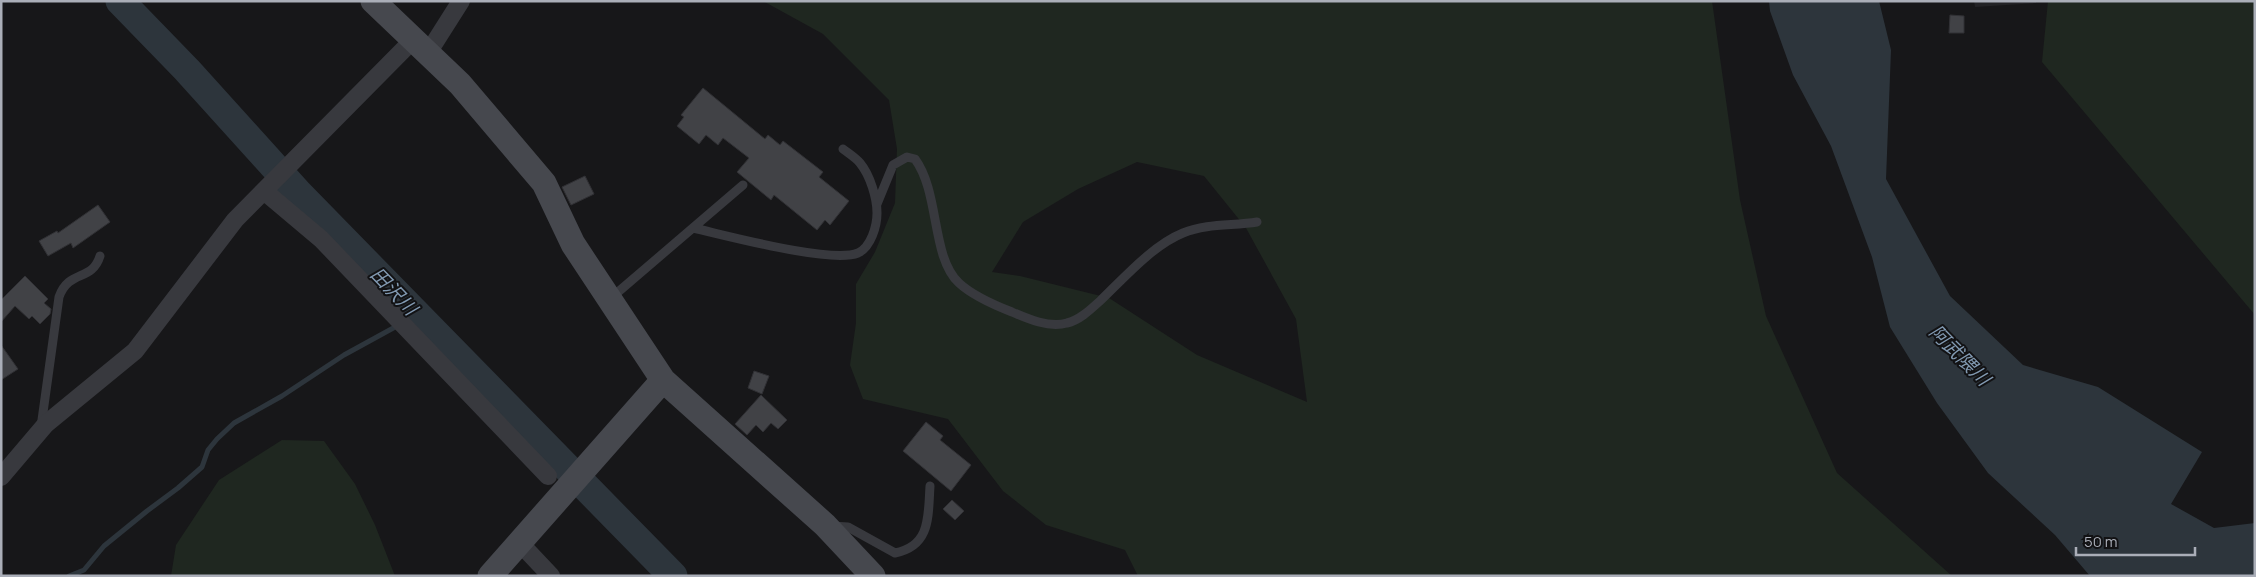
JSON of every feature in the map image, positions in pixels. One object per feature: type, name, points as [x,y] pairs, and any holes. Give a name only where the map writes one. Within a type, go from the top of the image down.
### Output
[{"type":"street","points":[[373,1],[460,84],[544,183],[573,244],[663,380],[824,525],[873,576]]},
{"type":"street","points":[[1,476],[41,430],[135,351],[235,220],[421,46],[461,1]]},
{"type":"street","points":[[264,191],[321,239],[548,476]]},
{"type":"street","points":[[490,576],[518,541],[663,380]]},
{"type":"street","points":[[518,541],[551,576]]},
{"type":"lane","points":[[843,149],[861,164],[877,204]]},
{"type":"lane","points":[[693,228],[790,250],[839,256],[858,253],[865,247],[874,228],[877,204],[893,165],[907,157],[915,160],[924,176],[948,268],[959,283],[988,302],[1023,317],[1047,324],[1066,324],[1083,316],[1156,249],[1182,233],[1218,224],[1239,225],[1258,222]]},
{"type":"lane","points":[[609,299],[743,185]]},
{"type":"lane","points":[[41,430],[59,297],[62,287],[68,281],[93,270],[100,256]]},
{"type":"lane","points":[[824,525],[848,527],[895,553],[907,550],[916,544],[928,524],[930,486]]},
{"type":"shaded area","points":[[763,1],[1712,1],[1740,200],[1766,316],[1837,473],[1952,576],[1138,576],[1125,550],[1046,525],[1003,491],[948,419],[863,399],[850,365],[856,323],[856,284],[875,252],[895,203],[897,149],[889,100],[823,34]],"holes":[[[1137,162],[1204,176],[1246,228],[1296,319],[1307,402],[1197,355],[1109,298],[1020,276],[992,272],[1023,222],[1078,189]]]},
{"type":"shaded area","points":[[1974,1],[2036,1],[2036,3],[1975,7]]},
{"type":"shaded area","points":[[2048,1],[2255,1],[2255,315],[2042,62]]},
{"type":"shaded area","points":[[282,440],[324,441],[355,484],[375,525],[395,576],[171,576],[176,545],[219,480]]},
{"type":"water","name":"阿武隈川","points":[[1769,1],[1879,1],[1891,50],[1886,179],[1950,296],[2023,365],[2098,387],[2202,452],[2171,504],[2214,528],[2255,523],[2255,576],[2090,576],[2055,535],[1988,473],[1937,403],[1890,327],[1872,257],[1831,146],[1793,75],[1770,11]]},
{"type":"building","points":[[1950,15],[1964,16],[1964,33],[1949,33]]},
{"type":"building","points":[[703,88],[765,139],[768,135],[780,145],[783,141],[823,172],[819,177],[849,201],[830,225],[825,220],[817,230],[774,195],[771,200],[737,172],[749,158],[723,138],[718,145],[706,135],[699,144],[677,126],[684,117],[681,115]]},
{"type":"building","points":[[585,176],[594,194],[571,205],[562,187]]},
{"type":"building","points":[[98,205],[110,222],[73,248],[71,243],[48,256],[39,241],[57,231],[58,233]]},
{"type":"building","points":[[25,276],[48,299],[44,303],[51,309],[50,314],[40,324],[32,316],[29,319],[15,306],[1,322],[1,300]]},
{"type":"building","points":[[1,345],[18,369],[1,380]]},
{"type":"building","points":[[754,371],[769,376],[762,394],[748,388]]},
{"type":"building","points":[[761,395],[787,420],[778,429],[771,423],[763,432],[756,425],[747,435],[735,424]]},
{"type":"building","points":[[926,422],[943,436],[940,440],[971,465],[951,491],[903,451]]},
{"type":"building","points":[[952,500],[964,511],[955,520],[943,509]]},
{"type":"waterway","name":"田沢川","points":[[120,1],[187,70],[299,194],[673,576]]},
{"type":"waterway","points":[[69,576],[84,570],[104,546],[202,467],[208,450],[234,423],[282,396],[344,355],[417,315]]}]
